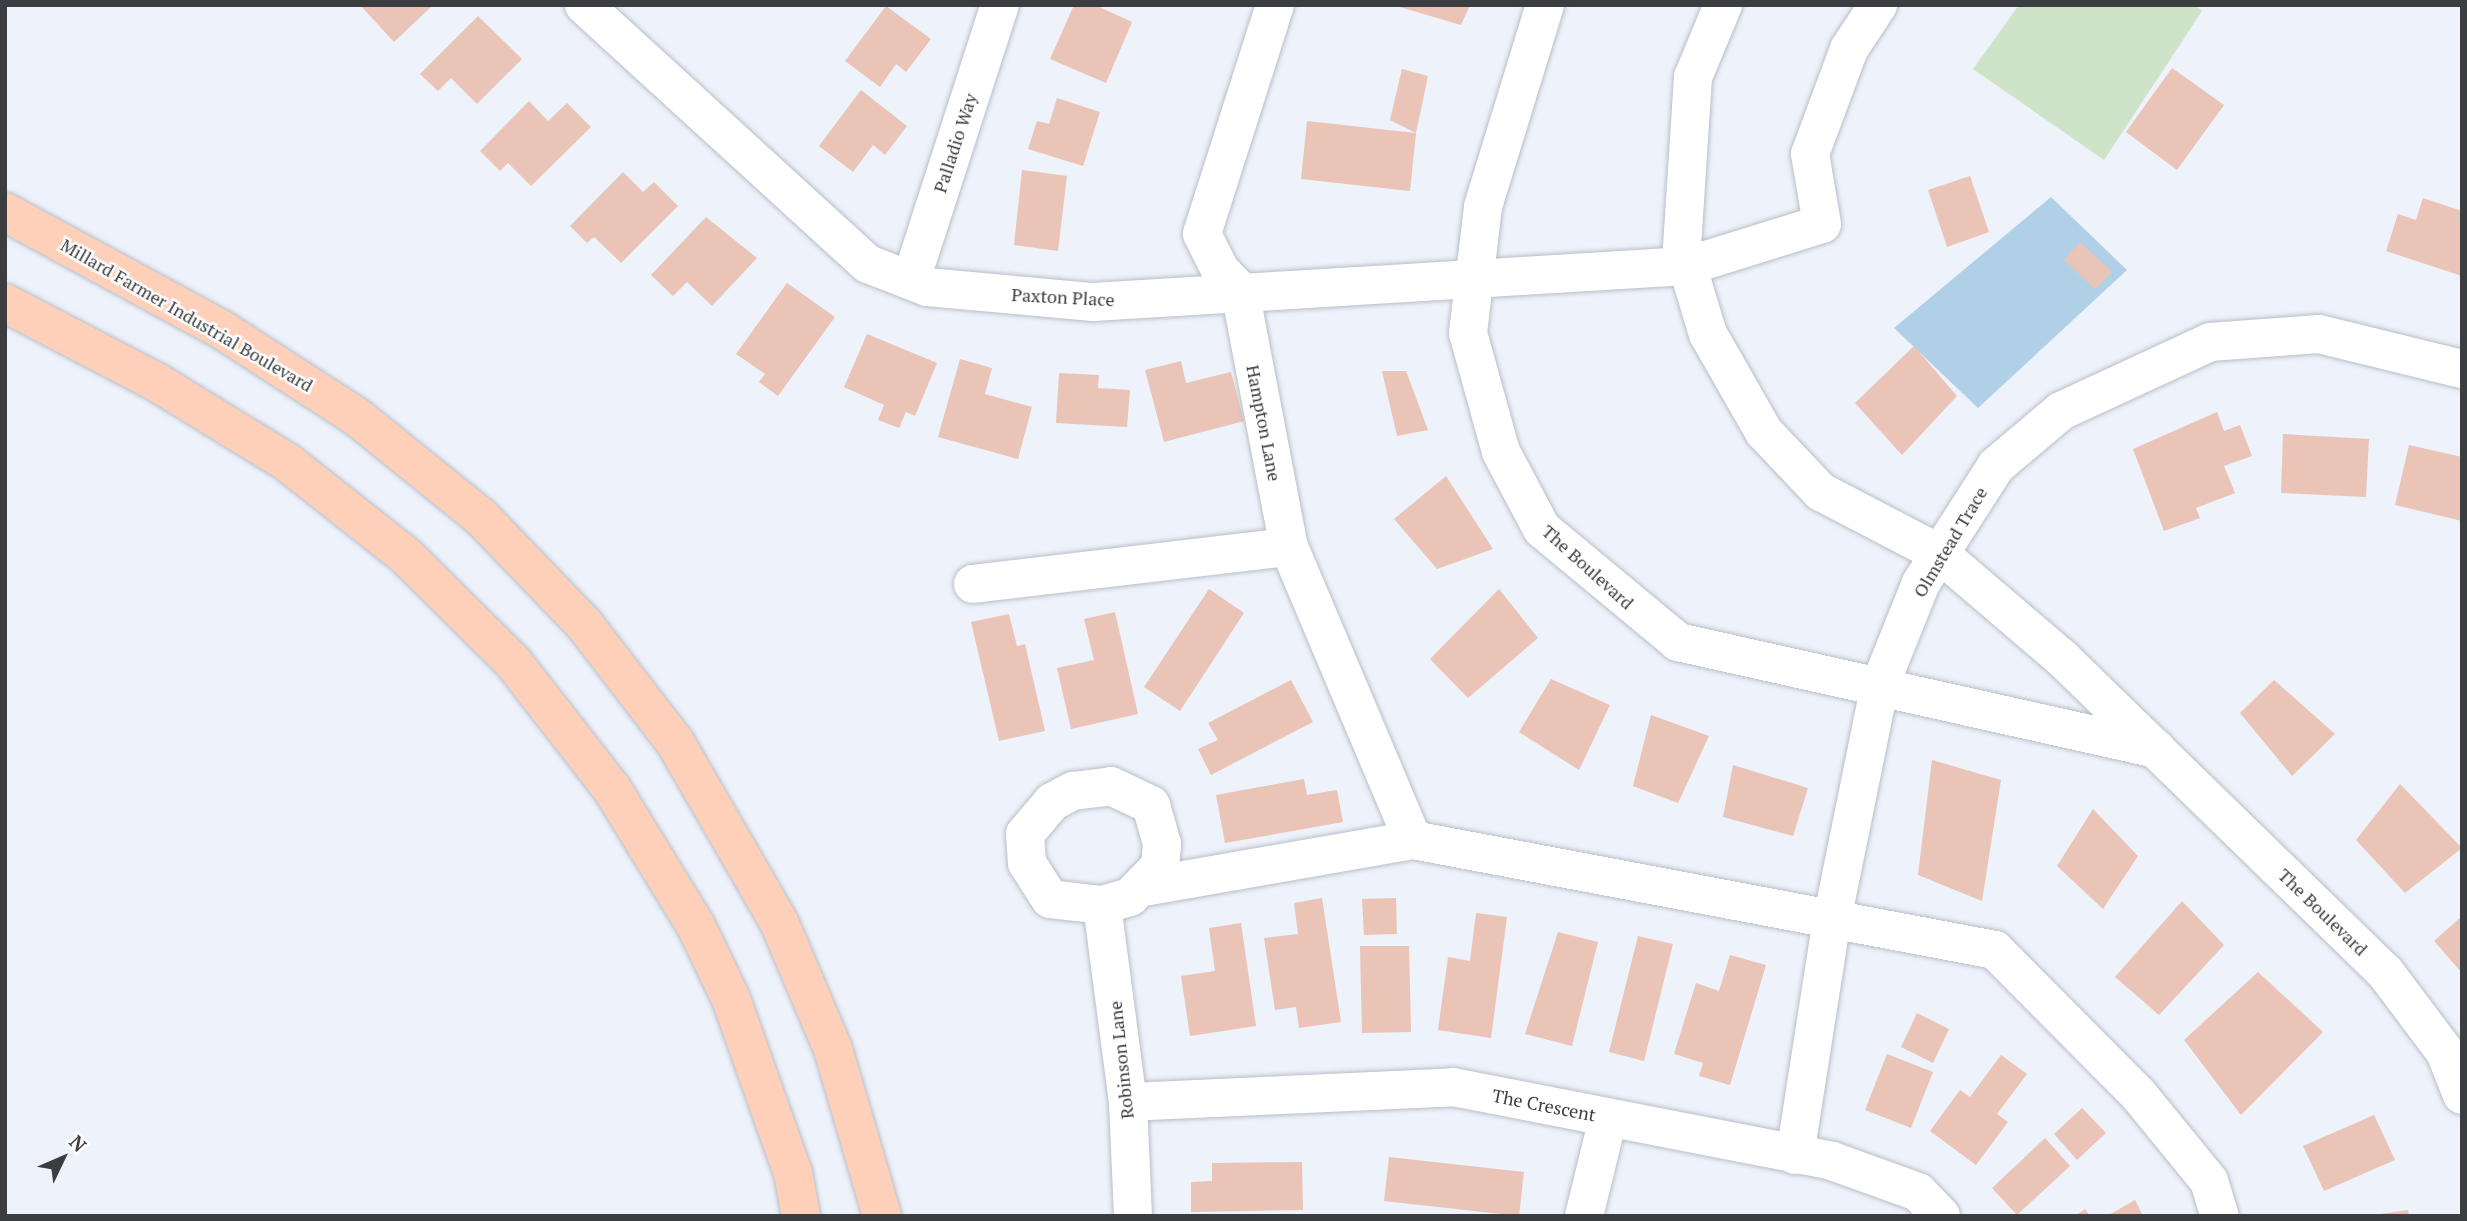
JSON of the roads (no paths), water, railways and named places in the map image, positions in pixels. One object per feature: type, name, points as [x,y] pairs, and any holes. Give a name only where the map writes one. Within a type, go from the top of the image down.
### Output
[{"type":"main road","name":"Millard Farmer Industrial Boulevard","points":[[5,212],[223,331],[357,417],[481,517],[584,624],[675,742],[779,922],[833,1049],[882,1216]]},
{"type":"main road","points":[[5,303],[287,462],[406,556],[513,662],[612,789],[696,926],[731,999],[793,1173],[801,1216]]},
{"type":"street","name":"Paxton Place","points":[[584,5],[868,264],[911,280],[1093,302],[1475,275],[1687,266],[1822,224],[1810,154],[1849,49],[1878,5]]},
{"type":"street","name":"Palladio Way","points":[[911,280],[1000,5]]},
{"type":"street","points":[[1241,291],[1220,270],[1202,234],[1275,5]]},
{"type":"street","name":"The Boulevard","points":[[1545,5],[1483,207],[1468,333],[1501,452],[1542,530],[1678,642],[1880,685],[2156,749]]},
{"type":"street","name":"The Boulevard","points":[[1723,5],[1693,77],[1682,248],[1708,334],[1763,432],[1821,492],[1940,554],[2156,749],[2385,972],[2445,1052],[2462,1095]]},
{"type":"street","name":"Hampton Lane","points":[[1241,291],[1289,547],[1413,840]]},
{"type":"street","name":"Olmstead Trace","points":[[1795,1154],[1832,920],[1880,685],[1921,583],[1996,466],[2061,411],[2210,342],[2319,334],[2462,369]]},
{"type":"street","points":[[973,584],[1289,547]]},
{"type":"street","points":[[1144,887],[1160,866],[1163,844],[1151,804],[1111,786],[1073,791],[1034,817],[1024,834],[1027,863],[1050,899],[1102,905],[1144,887],[1413,840],[1995,950],[2138,1094],[2209,1181],[2220,1216]]},
{"type":"street","name":"Robinson Lane","points":[[1102,905],[1128,1102],[1133,1216]]},
{"type":"street","name":"The Crescent","points":[[1128,1102],[1452,1087],[1795,1154],[1918,1192],[1941,1216]]},
{"type":"street","points":[[1584,1216],[1608,1118]]},
{"type":"water","points":[[2051,197],[2127,270],[1978,408],[1894,328]]}]
